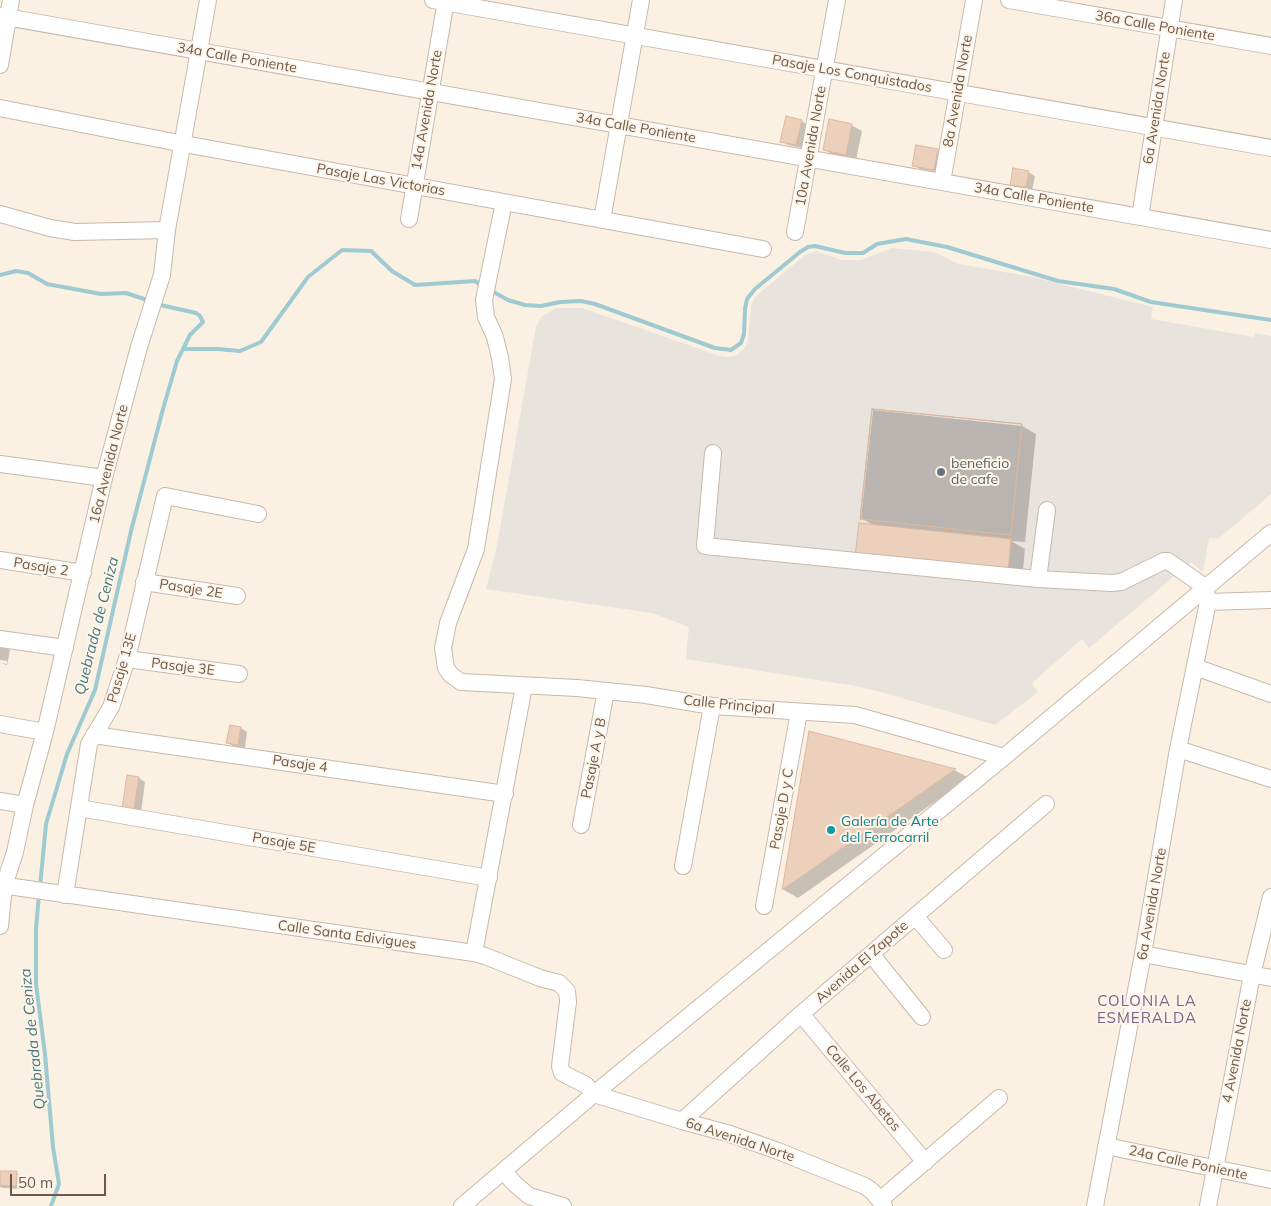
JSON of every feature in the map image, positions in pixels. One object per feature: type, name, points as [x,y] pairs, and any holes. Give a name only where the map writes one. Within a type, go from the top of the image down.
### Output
[{"type":"street","points":[[0,66],[4,17],[11,0]]},
{"type":"street","name":"16a Avenida Norte","points":[[0,926],[2,886],[15,852],[25,805],[45,732],[104,478],[149,313],[159,286],[164,262],[167,230],[184,144],[208,0]]},
{"type":"street","points":[[602,220],[641,0]]},
{"type":"street","name":"10a Avenida Norte","points":[[796,232],[837,0]]},
{"type":"street","name":"8a Avenida Norte","points":[[942,182],[974,0]]},
{"type":"street","name":"36a Calle Poniente","points":[[1009,0],[1271,46]]},
{"type":"street","name":"6a Avenida Norte","points":[[1140,217],[1174,0]]},
{"type":"street","name":"Pasaje Los Conquistados","points":[[441,1],[1271,148]]},
{"type":"street","name":"14a Avenida Norte","points":[[409,219],[430,92],[441,1]]},
{"type":"street","name":"34a Calle Poniente","points":[[4,17],[1271,240]]},
{"type":"street","name":"Pasaje Las Victorias","points":[[0,108],[184,144],[763,249]]},
{"type":"street","name":"Calle Principal","points":[[504,202],[484,300],[486,317],[495,337],[503,379],[476,549],[448,623],[443,648],[446,668],[451,675],[460,682],[606,691],[646,695],[712,706],[855,715],[1004,757]]},
{"type":"street","points":[[0,214],[50,228],[75,232],[167,230]]},
{"type":"street","points":[[713,453],[705,546],[1038,579],[1116,583],[1164,561],[1168,561],[1206,594],[1271,600]]},
{"type":"street","points":[[0,464],[104,478]]},
{"type":"street","name":"Pasaje 13E","points":[[65,895],[89,744],[111,707],[127,659],[165,496],[258,514]]},
{"type":"street","points":[[1038,579],[1047,510]]},
{"type":"street","points":[[462,1206],[594,1094],[1004,757],[1206,594],[1271,533]]},
{"type":"street","name":"Pasaje 2","points":[[0,560],[83,573]]},
{"type":"street","name":"Pasaje 2E","points":[[144,582],[237,596]]},
{"type":"street","name":"6a Avenida Norte","points":[[1095,1206],[1143,954],[1178,749],[1195,667],[1206,594]]},
{"type":"street","points":[[0,639],[65,648]]},
{"type":"street","name":"Pasaje 3E","points":[[127,659],[239,674]]},
{"type":"street","points":[[1195,667],[1271,694]]},
{"type":"street","points":[[474,953],[524,686]]},
{"type":"street","name":"Pasaje A y B","points":[[581,825],[606,691]]},
{"type":"street","points":[[683,866],[712,706]]},
{"type":"street","name":"Pasaje D y C","points":[[764,906],[799,712]]},
{"type":"street","points":[[0,724],[45,732]]},
{"type":"street","name":"Pasaje 4","points":[[94,735],[505,794]]},
{"type":"street","points":[[1178,749],[1271,779]]},
{"type":"street","points":[[0,801],[25,805]]},
{"type":"street","name":"Avenida El Zapote","points":[[682,1121],[801,1014],[1046,804]]},
{"type":"street","name":"Pasaje 5E","points":[[79,808],[489,878]]},
{"type":"street","name":"Calle Santa Edivigues","points":[[2,886],[474,953],[559,984],[567,991],[568,1002],[560,1066],[562,1073],[586,1085],[594,1094]]},
{"type":"street","name":"4 Avenida Norte","points":[[1208,1206],[1252,974],[1271,897]]},
{"type":"street","points":[[915,916],[944,950]]},
{"type":"street","points":[[871,954],[922,1017]]},
{"type":"street","points":[[1143,954],[1271,978]]},
{"type":"street","name":"Calle Los Abetos","points":[[801,1014],[925,1162]]},
{"type":"street","name":"6a Avenida Norte","points":[[594,1094],[730,1134],[796,1158],[857,1182],[873,1192],[882,1203]]},
{"type":"street","points":[[882,1203],[925,1162],[999,1098]]},
{"type":"street","name":"24a Calle Poniente","points":[[1106,1146],[1271,1180]]},
{"type":"street","points":[[504,1172],[529,1196],[563,1206]]},
{"type":"shaded area","points":[[892,248],[934,252],[959,264],[1032,277],[1153,307],[1151,319],[1254,337],[1255,333],[1271,336],[1271,494],[1218,539],[1209,538],[1203,572],[1191,562],[1089,648],[1082,639],[1032,683],[1038,692],[995,725],[855,686],[686,659],[689,627],[652,613],[486,589],[497,545],[536,327],[541,317],[557,308],[582,308],[717,355],[725,357],[735,356],[743,350],[748,342],[751,306],[755,297],[805,255],[816,251],[842,260],[861,260]]},
{"type":"building","points":[[786,116],[802,120],[796,145],[780,142]]},
{"type":"building","points":[[829,119],[852,124],[846,155],[823,150]]},
{"type":"building","points":[[916,145],[938,149],[934,170],[912,166]]},
{"type":"building","points":[[1013,168],[1029,171],[1026,187],[1010,185]]},
{"type":"building","name":"beneficio de cafe","points":[[872,409],[1022,424],[1011,535],[860,519]]},
{"type":"building","name":"beneficio de cafe","points":[[872,409],[1022,424],[1011,535],[860,519]]},
{"type":"building","points":[[859,523],[1011,539],[1008,573],[855,557]]},
{"type":"building","points":[[230,725],[241,727],[238,745],[226,743]]},
{"type":"building","name":"Galería de Arte del Ferrocarril","points":[[809,731],[956,769],[782,890]]},
{"type":"building","points":[[127,775],[139,777],[134,810],[122,808]]},
{"type":"building","points":[[0,1171],[17,1171],[16,1186],[0,1185]]},
{"type":"waterway","points":[[490,290],[508,300],[525,305],[541,306],[560,302],[581,301],[595,304],[715,348],[731,350],[741,343],[744,334],[747,299],[755,289],[800,252],[808,247],[815,246],[845,253],[863,253],[877,244],[906,239],[947,247],[1058,281],[1114,289],[1151,302],[1271,320]]},
{"type":"waterway","points":[[184,349],[240,351],[261,342],[308,277],[342,250],[371,251],[392,271],[415,285],[475,281],[481,285]]},
{"type":"waterway","points":[[0,275],[16,271],[28,273],[47,284],[101,294],[126,293],[150,301]]},
{"type":"waterway","name":"Quebrada de Ceniza","points":[[40,887],[46,824],[67,754],[95,690],[131,531],[163,409],[177,361],[190,335],[203,322],[196,313],[156,304]]},
{"type":"waterway","name":"Quebrada de Ceniza","points":[[39,894],[36,929],[36,984],[45,1054],[53,1147],[59,1184],[51,1206]]},
{"type":"place","name":"beneficio de cafe","points":[[941,472]]},
{"type":"place","name":"Galería de Arte del Ferrocarril","points":[[831,830]]},
{"type":"district","name":"COLONIA LA ESMERALDA","points":[[1147,1010]]}]
